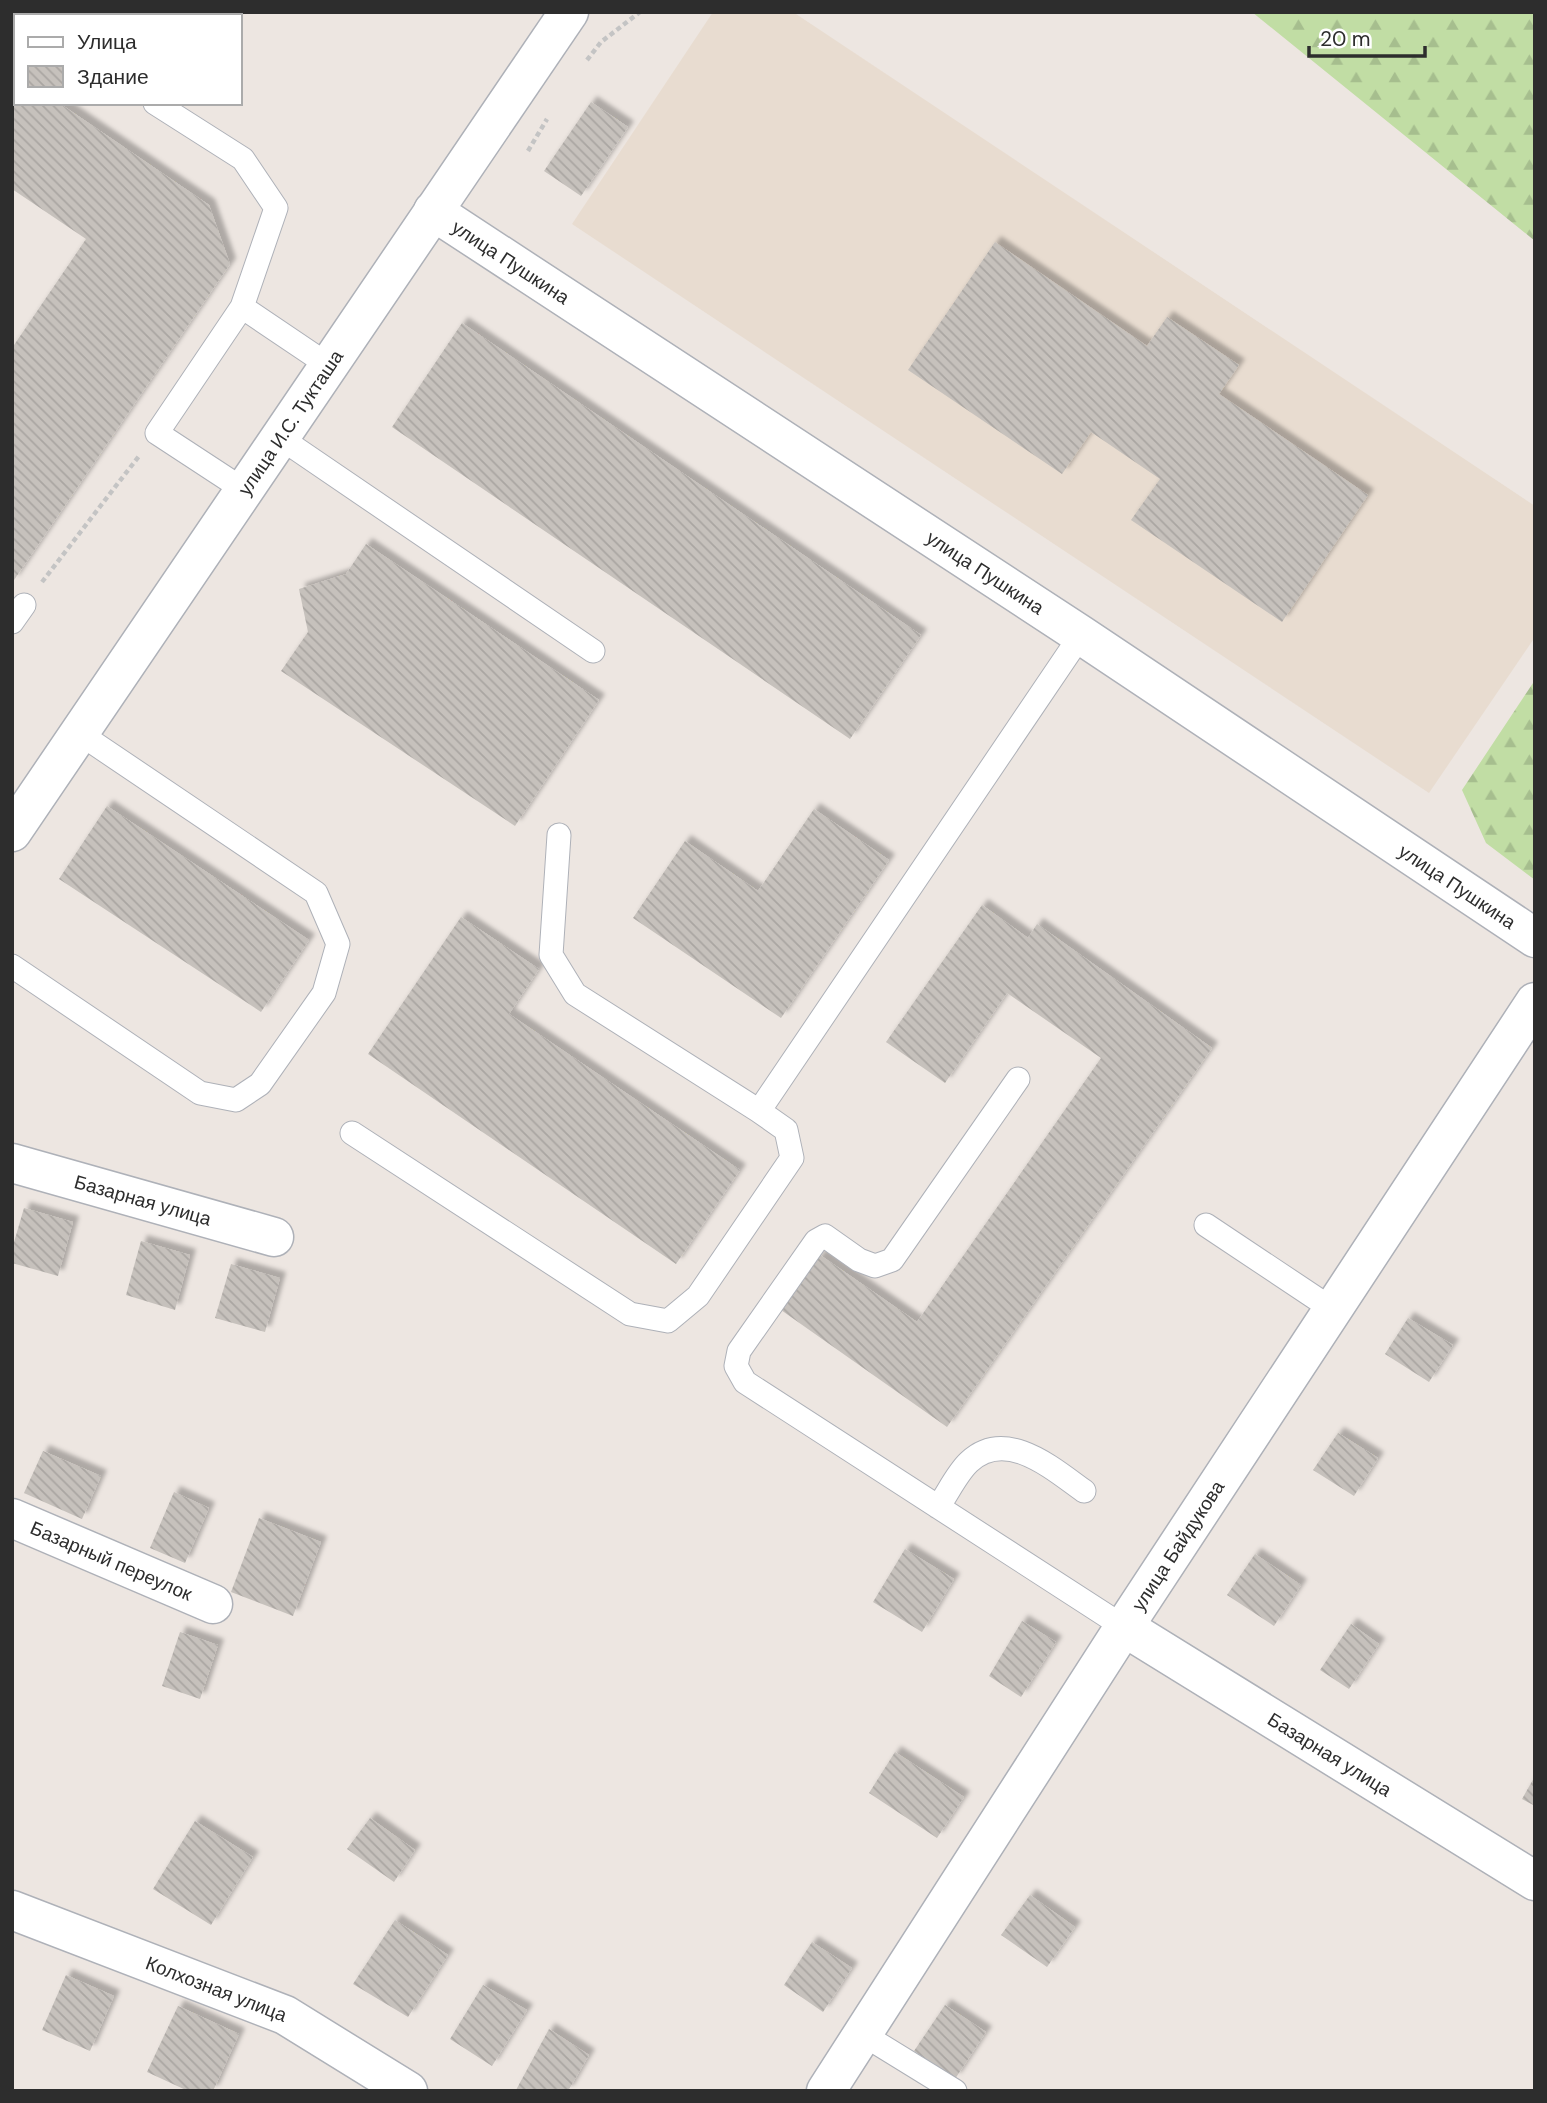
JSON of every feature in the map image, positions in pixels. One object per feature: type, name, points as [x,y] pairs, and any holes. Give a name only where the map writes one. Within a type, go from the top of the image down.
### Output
[{"type":"street","name":"улица И.С. Тукташа","points":[[12,832],[569,12]]},
{"type":"street","name":"улица Пушкина","points":[[432,211],[1081,635],[1535,938]]},
{"type":"street","name":"улица Байдукова","points":[[826,2091],[1124,1627],[1535,1002]]},
{"type":"street","name":"Базарная улица","points":[[12,1163],[274,1237]]},
{"type":"street","name":"Базарный переулок","points":[[12,1518],[212,1604]]},
{"type":"street","name":"Базарная улица","points":[[1124,1627],[1535,1881]]},
{"type":"street","name":"Колхозная улица","points":[[12,1910],[285,2015],[408,2091]]},
{"type":"lane","points":[[158,105],[243,159],[276,208],[242,307],[157,433],[244,490]]},
{"type":"lane","points":[[242,307],[328,365]]},
{"type":"lane","points":[[279,437],[593,650]]},
{"type":"lane","points":[[759,1111],[1081,635]]},
{"type":"lane","points":[[12,966],[200,1093],[236,1100],[260,1084],[324,993],[338,944],[316,893],[79,733]]},
{"type":"lane","points":[[352,1133],[629,1314],[668,1321],[698,1296],[792,1158],[786,1130],[575,994],[551,955],[559,835]]},
{"type":"lane","points":[[1018,1079],[892,1260],[876,1266],[859,1260],[825,1236],[816,1241],[739,1351],[736,1366],[745,1381],[1124,1627]]},
{"type":"lane","points":[[1206,1225],[1332,1309]]},
{"type":"lane","points":[[938,1507],[969,1462],[988,1449],[1013,1449],[1038,1458],[1084,1490]]},
{"type":"lane","points":[[864,2035],[955,2091]]},
{"type":"path","points":[[580,70],[601,42],[640,12]]},
{"type":"path","points":[[528,151],[553,109]]},
{"type":"path","points":[[18,613],[157,433]]},
{"type":"shaded area","points":[[713,12],[793,12],[1535,506],[1535,637],[1429,793],[572,224]]},
{"type":"green space","points":[[1252,12],[1535,12],[1535,241]]},
{"type":"green space","points":[[1535,680],[1535,880],[1486,843],[1462,790]]},
{"type":"building","points":[[12,72],[14,105],[62,105],[209,205],[230,264],[12,583],[12,348],[86,239],[12,189]]},
{"type":"building","points":[[591,102],[628,127],[581,196],[544,171]]},
{"type":"building","points":[[995,242],[1147,346],[1167,317],[1239,365],[1219,394],[1368,495],[1282,622],[1131,520],[1160,479],[1091,432],[1062,474],[908,370]]},
{"type":"building","points":[[462,323],[921,635],[850,739],[392,427]]},
{"type":"building","points":[[366,544],[599,700],[515,826],[281,671],[308,632],[299,589],[346,574]]},
{"type":"building","points":[[107,806],[309,940],[261,1012],[59,879]]},
{"type":"building","points":[[814,809],[889,860],[781,1018],[633,918],[685,841],[758,891]]},
{"type":"building","points":[[982,905],[1028,938],[1037,924],[1212,1048],[947,1427],[781,1310],[820,1255],[917,1322],[1101,1058],[1007,993],[945,1083],[886,1042]]},
{"type":"building","points":[[461,917],[539,969],[509,1014],[740,1170],[676,1264],[368,1054]]},
{"type":"building","points":[[24,1208],[73,1222],[58,1276],[12,1263],[12,1249]]},
{"type":"building","points":[[141,1241],[190,1255],[175,1310],[126,1295]]},
{"type":"building","points":[[231,1264],[280,1278],[265,1332],[215,1318]]},
{"type":"building","points":[[1408,1318],[1453,1345],[1429,1382],[1385,1354]]},
{"type":"building","points":[[1338,1433],[1378,1458],[1354,1496],[1313,1470]]},
{"type":"building","points":[[43,1451],[101,1476],[82,1519],[24,1493]]},
{"type":"building","points":[[174,1492],[209,1508],[185,1563],[150,1548]]},
{"type":"building","points":[[259,1518],[321,1542],[293,1616],[231,1592]]},
{"type":"building","points":[[905,1549],[954,1579],[922,1632],[873,1602]]},
{"type":"building","points":[[1255,1554],[1301,1585],[1274,1626],[1227,1595]]},
{"type":"building","points":[[1022,1621],[1056,1642],[1021,1697],[989,1676]]},
{"type":"building","points":[[1351,1624],[1379,1644],[1349,1689],[1320,1670]]},
{"type":"building","points":[[180,1632],[218,1645],[200,1699],[162,1686]]},
{"type":"building","points":[[895,1752],[964,1797],[937,1838],[869,1793]]},
{"type":"building","points":[[1535,1776],[1535,1806],[1522,1799]]},
{"type":"building","points":[[370,1818],[415,1850],[394,1882],[347,1849]]},
{"type":"building","points":[[195,1821],[253,1857],[211,1925],[153,1889]]},
{"type":"building","points":[[1030,1895],[1075,1927],[1047,1967],[1001,1935]]},
{"type":"building","points":[[395,1920],[448,1955],[408,2017],[353,1984]]},
{"type":"building","points":[[812,1942],[852,1968],[823,2012],[784,1985]]},
{"type":"building","points":[[66,1975],[114,1996],[90,2051],[42,2030]]},
{"type":"building","points":[[483,1985],[527,2010],[492,2066],[450,2039]]},
{"type":"building","points":[[945,2005],[986,2032],[955,2079],[914,2051]]},
{"type":"building","points":[[178,2006],[239,2034],[213,2091],[188,2091],[147,2072]]},
{"type":"building","points":[[549,2029],[589,2055],[568,2091],[516,2090]]}]
